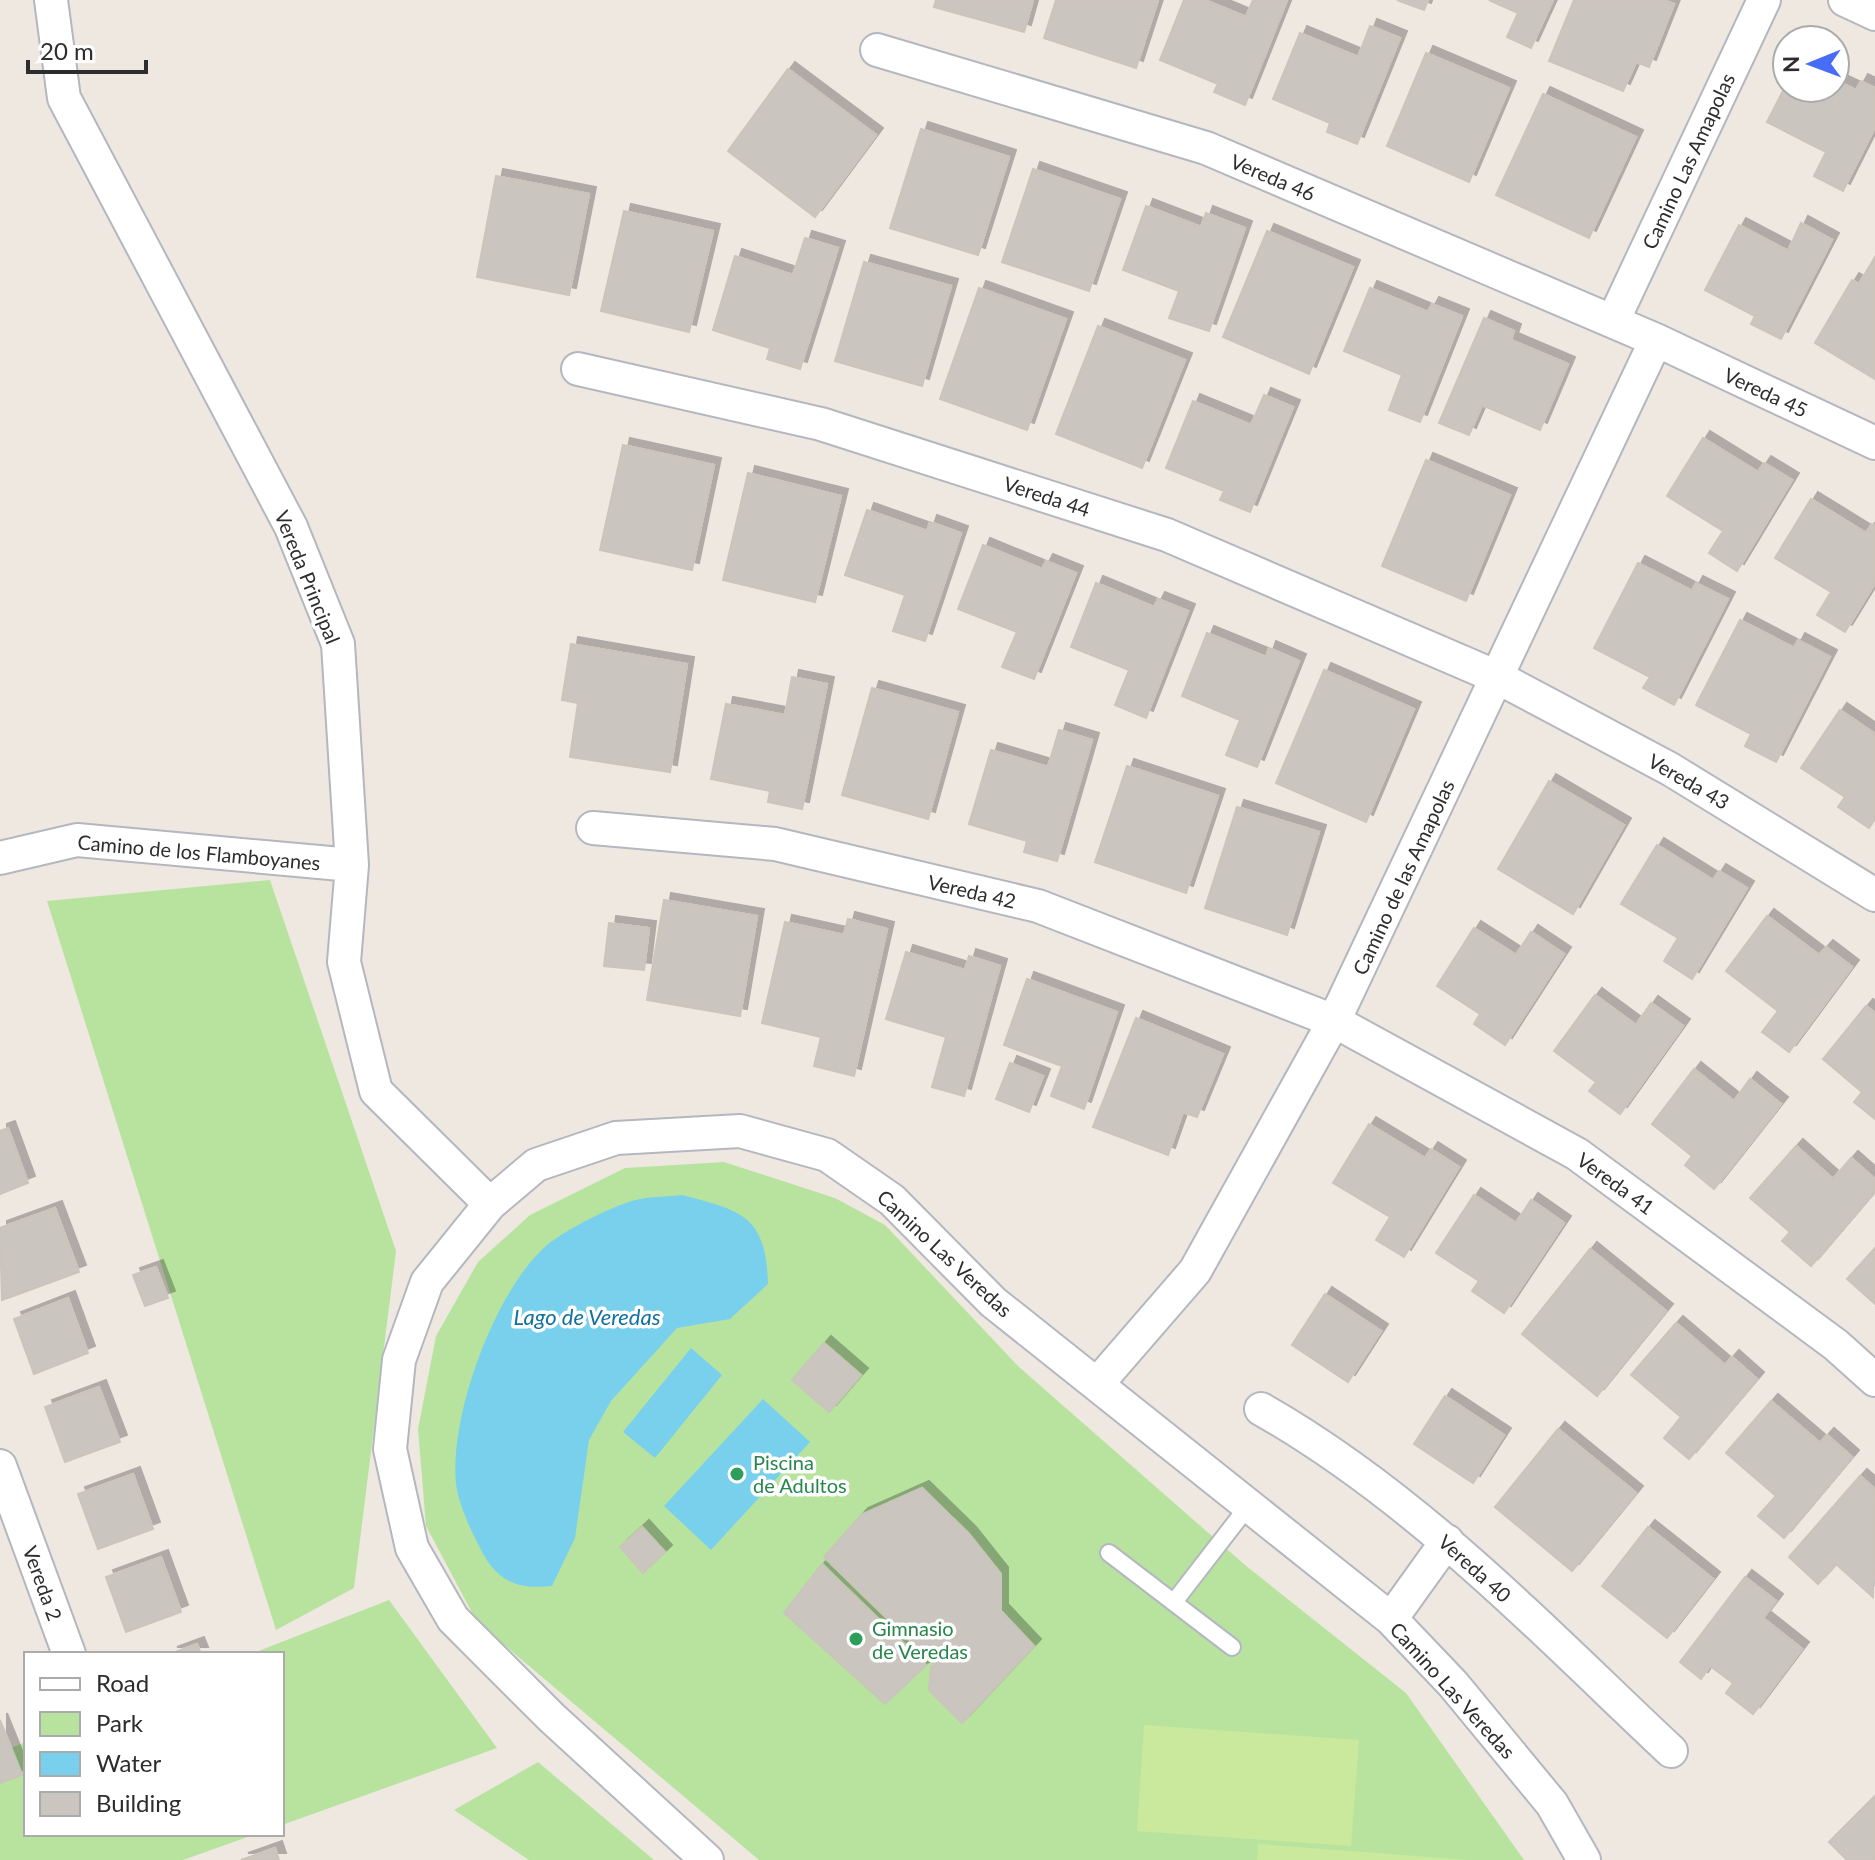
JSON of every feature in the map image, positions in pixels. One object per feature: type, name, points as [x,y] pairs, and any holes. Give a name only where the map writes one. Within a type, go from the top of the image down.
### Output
[{"type":"street","name":"Vereda Principal","points":[[51,0],[64,98],[291,527],[338,644],[352,865],[344,962],[376,1091],[490,1204]]},
{"type":"street","name":"Camino Las Amapolas","points":[[1613,321],[1764,0]]},
{"type":"street","points":[[1845,0],[1875,14]]},
{"type":"street","name":"Vereda 46","points":[[877,50],[1206,148],[1656,340]]},
{"type":"street","name":"Vereda 45","points":[[1656,340],[1875,443]]},
{"type":"street","name":"Camino de las Amapolas","points":[[1098,1383],[1195,1271],[1334,1021],[1656,340]]},
{"type":"street","name":"Vereda 44","points":[[578,369],[821,424],[1167,535],[1497,677]]},
{"type":"street","name":"Vereda 43","points":[[1497,677],[1670,769],[1875,895]]},
{"type":"street","name":"Vereda 42","points":[[593,828],[775,844],[1038,906],[1334,1021]]},
{"type":"street","name":"Camino de los Flamboyanes","points":[[0,858],[77,840],[352,865]]},
{"type":"street","name":"Vereda 41","points":[[1334,1021],[1577,1154],[1836,1345],[1875,1380]]},
{"type":"street","name":"Camino Las Veredas","points":[[707,1860],[551,1717],[453,1619],[412,1548],[390,1449],[399,1360],[427,1282],[490,1204],[536,1165],[616,1138],[740,1131],[827,1155],[892,1200],[993,1302],[1391,1619],[1453,1684],[1552,1804],[1584,1860]]},
{"type":"street","name":"Vereda 40","points":[[1261,1409],[1301,1431],[1447,1541],[1671,1751]]},
{"type":"street","name":"Vereda 2","points":[[0,1466],[68,1652]]},
{"type":"street","points":[[1391,1619],[1447,1541]]},
{"type":"lane","points":[[1174,1602],[1249,1505]]},
{"type":"lane","points":[[1109,1553],[1232,1647]]},
{"type":"green space","points":[[270,880],[396,1251],[354,1588],[276,1630],[47,901]]},
{"type":"green space","points":[[724,1162],[835,1198],[885,1225],[1019,1367],[1245,1565],[1406,1693],[1524,1860],[759,1860],[477,1622],[426,1526],[418,1429],[436,1336],[478,1262],[530,1215],[625,1168]]},
{"type":"green space","points":[[389,1600],[497,1748],[284,1824],[284,1652],[256,1652]]},
{"type":"green space","points":[[1144,1725],[1359,1740],[1351,1846],[1137,1831]]},
{"type":"green space","points":[[24,1743],[24,1836],[250,1836],[183,1860],[0,1860],[0,1752]]},
{"type":"green space","points":[[538,1762],[654,1860],[529,1860],[454,1810]]},
{"type":"green space","points":[[1258,1844],[1468,1860],[1257,1860]]},
{"type":"water","name":"Lago de Veredas","points":[[682,1195],[721,1206],[747,1220],[762,1244],[768,1284],[730,1319],[677,1328],[611,1401],[589,1440],[575,1538],[552,1586],[515,1583],[497,1573],[483,1554],[464,1514],[456,1484],[460,1424],[479,1356],[510,1292],[528,1265],[547,1245],[618,1206],[645,1198]]},
{"type":"water","points":[[691,1348],[722,1375],[655,1458],[623,1432]]},
{"type":"water","name":"Piscina de Adultos","points":[[763,1399],[810,1442],[711,1550],[664,1506]]},
{"type":"building","points":[[936,0],[1033,0],[1024,32],[934,7]]},
{"type":"building","points":[[1056,0],[1158,0],[1136,68],[1044,38]]},
{"type":"building","points":[[1184,0],[1205,0],[1246,17],[1253,0],[1287,0],[1245,105],[1214,92],[1218,84],[1160,60]]},
{"type":"building","points":[[1397,0],[1428,0],[1424,10]]},
{"type":"building","points":[[1489,0],[1553,0],[1531,48],[1507,37],[1518,13]]},
{"type":"building","points":[[1574,0],[1664,0],[1674,4],[1649,67],[1636,62],[1623,91],[1549,61]]},
{"type":"building","points":[[1370,26],[1400,38],[1357,144],[1327,132],[1330,123],[1273,99],[1300,33],[1358,57]]},
{"type":"building","points":[[1426,53],[1509,88],[1469,182],[1387,146]]},
{"type":"building","points":[[788,69],[876,135],[815,217],[728,151]]},
{"type":"building","points":[[1861,81],[1875,88],[1875,127],[1843,191],[1814,176],[1826,152],[1767,122],[1776,104],[1851,104],[1851,88],[1856,90]]},
{"type":"building","points":[[1543,94],[1636,137],[1589,238],[1496,195]]},
{"type":"building","points":[[921,129],[1009,157],[978,255],[890,228]]},
{"type":"building","points":[[1033,169],[1120,199],[1089,291],[1002,262]]},
{"type":"building","points":[[496,176],[589,194],[569,295],[477,277]]},
{"type":"building","points":[[1146,206],[1201,227],[1206,213],[1245,228],[1209,331],[1169,318],[1179,291],[1123,270]]},
{"type":"building","points":[[624,211],[713,231],[689,332],[601,311]]},
{"type":"building","points":[[1801,223],[1832,240],[1781,339],[1751,324],[1755,316],[1705,290],[1739,225],[1788,251]]},
{"type":"building","points":[[1267,231],[1353,267],[1309,374],[1223,337]]},
{"type":"building","points":[[805,238],[838,248],[800,369],[767,359],[770,348],[713,330],[735,256],[793,275]]},
{"type":"building","points":[[1875,257],[1875,379],[1815,343],[1852,280],[1859,284]]},
{"type":"building","points":[[864,262],[951,286],[922,386],[835,361]]},
{"type":"building","points":[[979,288],[1066,319],[1027,430],[940,399]]},
{"type":"building","points":[[1370,288],[1428,312],[1432,304],[1462,316],[1420,422],[1389,410],[1402,375],[1344,351]]},
{"type":"building","points":[[1484,318],[1514,331],[1511,340],[1568,364],[1540,430],[1482,405],[1469,435],[1439,423]]},
{"type":"building","points":[[1098,326],[1185,360],[1142,468],[1056,434]]},
{"type":"building","points":[[1264,395],[1293,407],[1250,512],[1220,500],[1224,491],[1166,468],[1193,401],[1251,425]]},
{"type":"building","points":[[1703,438],[1758,472],[1764,463],[1792,480],[1737,571],[1709,553],[1723,531],[1667,496]]},
{"type":"building","points":[[623,445],[714,465],[692,570],[600,550]]},
{"type":"building","points":[[1426,460],[1510,495],[1466,601],[1382,566]]},
{"type":"building","points":[[748,473],[841,496],[815,602],[723,580]]},
{"type":"building","points":[[1811,499],[1866,533],[1872,524],[1875,526],[1875,583],[1845,632],[1817,615],[1831,592],[1775,558]]},
{"type":"building","points":[[867,510],[927,531],[930,522],[961,533],[925,641],[893,631],[905,595],[845,575]]},
{"type":"building","points":[[983,545],[1042,569],[1046,561],[1076,573],[1034,679],[1002,667],[1017,632],[958,609]]},
{"type":"building","points":[[1638,563],[1692,591],[1696,583],[1728,599],[1674,705],[1643,688],[1650,677],[1594,648]]},
{"type":"building","points":[[1096,583],[1154,607],[1158,599],[1188,611],[1146,718],[1115,705],[1129,670],[1071,647]]},
{"type":"building","points":[[1740,620],[1794,648],[1798,640],[1830,657],[1776,762],[1745,746],[1751,734],[1696,705]]},
{"type":"building","points":[[1207,633],[1266,657],[1269,648],[1299,661],[1257,767],[1226,755],[1240,720],[1182,696]]},
{"type":"building","points":[[571,644],[687,664],[670,772],[570,757],[578,703],[562,700]]},
{"type":"building","points":[[1324,670],[1414,709],[1366,822],[1276,783]]},
{"type":"building","points":[[792,677],[827,684],[802,809],[768,802],[770,791],[711,779],[726,704],[785,715]]},
{"type":"building","points":[[872,688],[958,712],[928,819],[842,795]]},
{"type":"building","points":[[1840,710],[1875,734],[1875,819],[1869,828],[1838,807],[1845,797],[1801,768]]},
{"type":"building","points":[[1059,730],[1092,740],[1057,861],[1024,852],[1027,841],[969,824],[991,750],[1048,767]]},
{"type":"building","points":[[1127,766],[1218,796],[1186,893],[1095,862]]},
{"type":"building","points":[[1549,781],[1624,825],[1573,914],[1498,869]]},
{"type":"building","points":[[1237,807],[1319,832],[1287,935],[1205,908]]},
{"type":"building","points":[[1657,845],[1713,880],[1719,871],[1747,888],[1692,979],[1664,961],[1678,938],[1621,904]]},
{"type":"building","points":[[664,900],[757,916],[740,1016],[647,1000]]},
{"type":"building","points":[[1767,916],[1819,955],[1826,947],[1852,967],[1789,1052],[1762,1032],[1778,1011],[1726,971]]},
{"type":"building","points":[[848,919],[887,929],[854,1076],[814,1066],[821,1037],[762,1023],[785,922],[844,935]]},
{"type":"building","points":[[609,923],[649,928],[644,970],[604,966]]},
{"type":"building","points":[[1474,928],[1516,955],[1531,932],[1564,954],[1505,1045],[1474,1024],[1480,1014],[1437,986]]},
{"type":"building","points":[[906,952],[965,970],[969,956],[1000,966],[964,1096],[932,1087],[946,1037],[886,1019]]},
{"type":"building","points":[[1027,979],[1117,1012],[1084,1109],[1051,1096],[1062,1066],[1004,1045]]},
{"type":"building","points":[[1595,995],[1636,1025],[1651,1003],[1683,1026],[1620,1114],[1589,1091],[1596,1082],[1554,1051]]},
{"type":"building","points":[[1866,1006],[1875,1013],[1875,1119],[1854,1102],[1862,1092],[1823,1059]]},
{"type":"building","points":[[1136,1018],[1223,1054],[1197,1117],[1183,1112],[1168,1155],[1093,1127]]},
{"type":"building","points":[[1010,1063],[1043,1076],[1029,1112],[996,1099]]},
{"type":"building","points":[[1694,1069],[1734,1101],[1750,1079],[1781,1104],[1714,1189],[1685,1165],[1692,1156],[1652,1124]]},
{"type":"building","points":[[1369,1124],[1425,1158],[1431,1149],[1459,1167],[1404,1257],[1376,1240],[1390,1217],[1333,1183]]},
{"type":"building","points":[[8,1128],[28,1183],[0,1194],[0,1131]]},
{"type":"building","points":[[1796,1146],[1833,1179],[1851,1158],[1875,1179],[1875,1191],[1811,1266],[1782,1241],[1790,1232],[1750,1198]]},
{"type":"building","points":[[1474,1195],[1516,1223],[1531,1200],[1564,1223],[1504,1313],[1472,1291],[1479,1281],[1436,1253]]},
{"type":"building","points":[[55,1208],[79,1272],[2,1300],[0,1228]]},
{"type":"building","points":[[1875,1248],[1875,1304],[1847,1279]]},
{"type":"building","points":[[1590,1249],[1666,1311],[1597,1396],[1522,1334]]},
{"type":"building","points":[[156,1267],[168,1298],[145,1306],[133,1275]]},
{"type":"building","points":[[1325,1294],[1381,1331],[1348,1382],[1292,1345]]},
{"type":"building","points":[[68,1298],[88,1353],[34,1374],[14,1319]]},
{"type":"building","points":[[1676,1323],[1725,1365],[1732,1357],[1757,1379],[1689,1459],[1664,1438],[1681,1417],[1631,1375]]},
{"type":"building","points":[[824,1343],[861,1375],[829,1412],[792,1380]]},
{"type":"building","points":[[99,1387],[120,1442],[65,1462],[45,1407]]},
{"type":"building","points":[[1445,1396],[1504,1435],[1473,1483],[1414,1444]]},
{"type":"building","points":[[1771,1401],[1820,1443],[1827,1435],[1852,1457],[1784,1538],[1758,1516],[1776,1496],[1726,1453]]},
{"type":"building","points":[[1558,1429],[1636,1493],[1572,1571],[1495,1507]]},
{"type":"building","points":[[133,1474],[153,1529],[98,1549],[78,1494]]},
{"type":"building","points":[[1860,1476],[1875,1489],[1873,1597],[1836,1564],[1818,1584],[1789,1557]]},
{"type":"building","points":[[922,1488],[969,1534],[1001,1574],[1001,1611],[1034,1646],[962,1723],[929,1690],[931,1666],[940,1670],[824,1557],[861,1515]]},
{"type":"building","points":[[642,1527],[665,1552],[643,1573],[620,1547]]},
{"type":"building","points":[[1648,1527],[1713,1579],[1667,1638],[1602,1586]]},
{"type":"building","points":[[161,1557],[181,1612],[126,1632],[106,1577]]},
{"type":"building","name":"Gimnasio de Veredas","points":[[822,1564],[926,1665],[885,1704],[784,1613]]},
{"type":"building","points":[[1745,1577],[1776,1601],[1763,1618],[1802,1649],[1753,1714],[1726,1693],[1733,1683],[1710,1666],[1701,1679],[1680,1662]]},
{"type":"building","points":[[197,1644],[200,1652],[175,1652]]},
{"type":"building","points":[[0,1720],[22,1775],[0,1783]]},
{"type":"building","points":[[1875,1796],[1875,1860],[1847,1860],[1829,1842]]},
{"type":"building","points":[[275,1848],[279,1860],[241,1860]]},
{"type":"place","name":"Piscina de Adultos","points":[[737,1474]]},
{"type":"place","name":"Gimnasio de Veredas","points":[[856,1639]]}]
